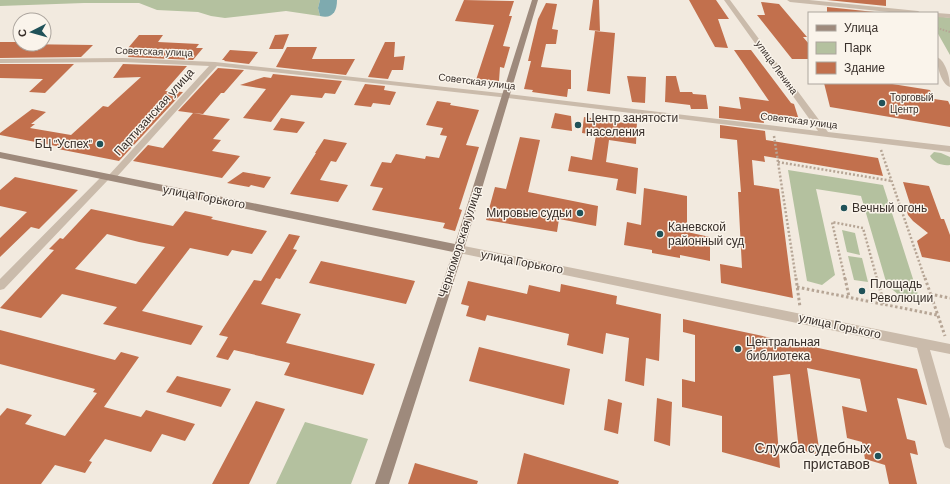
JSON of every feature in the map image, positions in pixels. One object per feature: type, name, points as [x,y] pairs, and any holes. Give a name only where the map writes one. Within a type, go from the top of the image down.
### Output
[{"type":"main road","name":"Черноморская улица","points":[[382,484],[458,249],[535,0]]},
{"type":"main road","name":"улица Горького","points":[[0,155],[458,249]]},
{"type":"street","name":"улица Ленина","points":[[727,0],[826,135]]},
{"type":"street","points":[[790,0],[904,12]]},
{"type":"street","points":[[938,15],[950,16]]},
{"type":"street","name":"Советская улица","points":[[0,61],[123,60],[215,64],[506,96],[950,149]]},
{"type":"street","points":[[938,61],[950,85]]},
{"type":"street","name":"Партизанская улица","points":[[0,286],[109,178],[215,64]]},
{"type":"street","name":"улица Горького","points":[[458,249],[922,343],[948,345]]},
{"type":"street","points":[[922,343],[950,442]]},
{"type":"path","points":[[938,28],[950,32]]},
{"type":"path","points":[[773,128],[801,318]]},
{"type":"path","points":[[878,141],[948,345]]},
{"type":"path","points":[[778,162],[892,181]]},
{"type":"path","points":[[849,297],[832,222],[863,228],[884,304]]},
{"type":"path","points":[[796,287],[938,315]]},
{"type":"path","points":[[930,294],[950,298]]},
{"type":"green space","points":[[0,0],[320,0],[318,8],[320,16],[286,11],[225,18],[198,12],[157,10],[139,3],[0,6]]},
{"type":"green space","points":[[938,16],[950,18],[950,55],[938,34]]},
{"type":"green space","points":[[934,152],[950,157],[950,165],[944,165],[936,162],[930,156]]},
{"type":"green space","points":[[788,170],[883,185],[921,304],[906,301],[887,285],[861,196],[816,189],[835,275],[822,285],[807,281]]},
{"type":"green space","points":[[842,230],[855,233],[860,255],[847,252]]},
{"type":"green space","points":[[848,256],[862,258],[868,282],[854,280]]},
{"type":"green space","points":[[305,422],[368,439],[351,484],[276,484]]},
{"type":"water","points":[[320,0],[337,0],[336,8],[333,14],[324,17],[320,16],[318,8]]},
{"type":"building","points":[[464,0],[514,1],[509,16],[512,16],[503,46],[510,47],[504,68],[500,67],[499,81],[476,80],[494,25],[455,21]]},
{"type":"building","points":[[593,0],[599,0],[600,31],[589,30]]},
{"type":"building","points":[[689,0],[716,0],[729,19],[718,19],[728,48],[715,47]]},
{"type":"building","points":[[827,0],[886,0],[886,6]]},
{"type":"building","points":[[761,2],[779,4],[807,37],[803,37],[808,43],[808,59],[792,59],[757,15],[765,15]]},
{"type":"building","points":[[546,3],[557,4],[552,29],[558,30],[556,44],[546,44],[541,67],[571,70],[571,89],[568,89],[567,97],[532,92],[533,90],[524,89],[531,61],[528,61],[538,19]]},
{"type":"building","points":[[827,7],[874,12],[827,12]]},
{"type":"building","points":[[595,31],[615,33],[610,94],[587,91]]},
{"type":"building","points":[[289,34],[283,49],[269,49],[275,35]]},
{"type":"building","points":[[139,35],[163,35],[158,42],[199,44],[196,48],[203,48],[193,60],[128,57],[129,54],[123,54]]},
{"type":"building","points":[[0,42],[12,42],[12,52],[52,52],[52,44],[93,45],[81,57],[0,58]]},
{"type":"building","points":[[385,42],[395,42],[394,57],[405,56],[403,70],[392,70],[388,79],[368,77]]},
{"type":"building","points":[[287,47],[317,47],[312,59],[355,59],[346,75],[276,67]]},
{"type":"building","points":[[230,50],[258,52],[249,64],[222,60]]},
{"type":"building","points":[[734,50],[751,50],[791,103],[794,104],[799,120],[763,116],[764,123],[719,118],[719,106],[741,109],[739,97],[769,101]]},
{"type":"building","points":[[0,64],[74,64],[45,93],[29,92],[43,79],[0,78]]},
{"type":"building","points":[[123,64],[187,66],[165,91],[183,92],[119,161],[58,149],[61,147],[0,135],[0,133],[32,109],[46,112],[31,124],[35,124],[30,128],[71,135],[103,106],[108,107],[141,77],[113,78]]},
{"type":"building","points":[[218,68],[244,70],[203,114],[178,111]]},
{"type":"building","points":[[273,74],[342,81],[335,94],[325,93],[322,98],[291,95],[271,122],[243,118],[266,89],[240,85],[264,77],[271,78]]},
{"type":"building","points":[[627,76],[646,77],[645,103],[632,102]]},
{"type":"building","points":[[666,76],[676,76],[680,92],[692,92],[693,94],[706,95],[708,109],[691,109],[690,105],[665,102]]},
{"type":"building","points":[[365,84],[385,86],[384,90],[396,92],[390,105],[373,103],[371,107],[354,105]]},
{"type":"building","name":"Торговый Центр","points":[[824,84],[892,84],[930,90],[934,99],[948,101],[950,105],[950,127],[830,107]]},
{"type":"building","points":[[437,101],[479,110],[466,145],[479,147],[459,209],[462,210],[455,231],[443,228],[445,223],[372,210],[383,188],[370,186],[382,162],[391,163],[396,154],[425,159],[426,156],[439,158],[447,136],[440,135],[443,128],[426,125]]},
{"type":"building","points":[[193,113],[230,119],[213,139],[221,140],[212,151],[240,156],[222,178],[133,161],[148,145],[163,148]]},
{"type":"building","points":[[555,113],[571,116],[572,131],[551,128]]},
{"type":"building","points":[[584,117],[625,123],[626,119],[637,121],[636,144],[609,140],[606,162],[638,168],[636,194],[616,190],[618,179],[568,171],[571,156],[592,160],[596,135],[582,133]]},
{"type":"building","points":[[281,118],[305,122],[297,133],[273,130]]},
{"type":"building","points":[[720,125],[765,131],[766,140],[878,158],[883,176],[764,156],[765,162],[752,160],[754,185],[779,189],[793,298],[721,283],[720,264],[742,268],[738,192],[741,192],[737,140],[720,138]]},
{"type":"building","points":[[520,137],[540,140],[528,192],[598,206],[596,226],[559,219],[557,232],[486,220],[495,187],[506,189]]},
{"type":"building","points":[[324,139],[347,143],[336,162],[331,161],[320,180],[348,185],[338,202],[290,194],[316,153]]},
{"type":"building","points":[[243,172],[271,177],[264,188],[251,185],[249,187],[227,183]]},
{"type":"building","points":[[15,177],[78,190],[39,229],[31,227],[0,257],[0,238],[27,212],[0,206],[0,190]]},
{"type":"building","points":[[903,182],[929,186],[941,219],[944,219],[950,235],[950,262],[922,257],[917,241],[928,233],[908,215],[905,205],[911,207]]},
{"type":"building","name":"Каневской районный суд","points":[[644,188],[687,196],[687,232],[710,237],[710,261],[680,255],[680,258],[652,253],[652,250],[624,245],[627,222],[641,225]]},
{"type":"building","points":[[91,209],[173,226],[185,211],[213,217],[211,219],[267,231],[252,254],[232,250],[228,256],[190,248],[142,311],[203,326],[191,345],[103,324],[117,307],[62,294],[41,318],[0,308],[54,250],[49,249],[60,238],[63,239]],"holes":[[[107,234],[165,247],[136,284],[75,269]]]},
{"type":"building","points":[[289,234],[300,236],[293,249],[297,250],[280,279],[276,278],[261,304],[301,314],[286,343],[375,364],[363,395],[284,375],[290,363],[234,350],[228,360],[216,357],[228,337],[219,335],[254,280],[261,281]]},
{"type":"building","points":[[321,261],[415,281],[406,304],[309,283]]},
{"type":"building","points":[[468,281],[527,294],[529,285],[560,292],[561,284],[617,296],[616,304],[661,314],[659,361],[646,358],[644,386],[625,381],[629,338],[606,333],[603,354],[567,345],[569,334],[487,315],[485,321],[466,316],[469,306],[461,304]]},
{"type":"building","points":[[683,319],[917,369],[927,405],[897,398],[907,439],[915,441],[918,455],[910,453],[917,484],[889,484],[885,465],[865,459],[862,442],[847,438],[842,406],[867,412],[860,379],[807,368],[820,455],[799,450],[790,374],[773,376],[780,468],[722,452],[722,416],[682,407],[682,379],[695,382],[695,335],[683,332]]},
{"type":"building","points":[[0,330],[115,360],[121,352],[139,357],[104,407],[141,417],[146,410],[195,424],[185,441],[162,434],[151,452],[105,439],[89,461],[92,462],[85,473],[55,465],[41,484],[0,484],[0,416],[7,408],[32,415],[25,424],[65,436],[97,393],[93,392],[95,389],[0,364]]},
{"type":"building","points":[[479,347],[570,369],[564,405],[469,381]]},
{"type":"building","points":[[177,376],[231,389],[221,407],[166,392]]},
{"type":"building","points":[[657,398],[672,402],[670,446],[654,441]]},
{"type":"building","points":[[608,399],[622,403],[618,434],[604,430]]},
{"type":"building","points":[[256,401],[285,409],[249,484],[212,484]]},
{"type":"building","points":[[524,453],[619,481],[618,484],[517,484]]},
{"type":"building","points":[[415,463],[478,481],[477,484],[408,484]]},
{"type":"place","name":"Торговый Центр","points":[[882,103]]},
{"type":"place","name":"Центр занятости населения","points":[[578,125]]},
{"type":"place","name":"БЦ \"Успех\"","points":[[100,144]]},
{"type":"place","name":"Вечный огонь","points":[[844,208]]},
{"type":"place","name":"Мировые судьи","points":[[580,213]]},
{"type":"place","name":"Каневской районный суд","points":[[660,234]]},
{"type":"place","name":"Площадь Революции","points":[[862,291]]},
{"type":"place","name":"Центральная библиотека","points":[[738,349]]},
{"type":"place","name":"Служба судебных приставов","points":[[878,456]]}]
